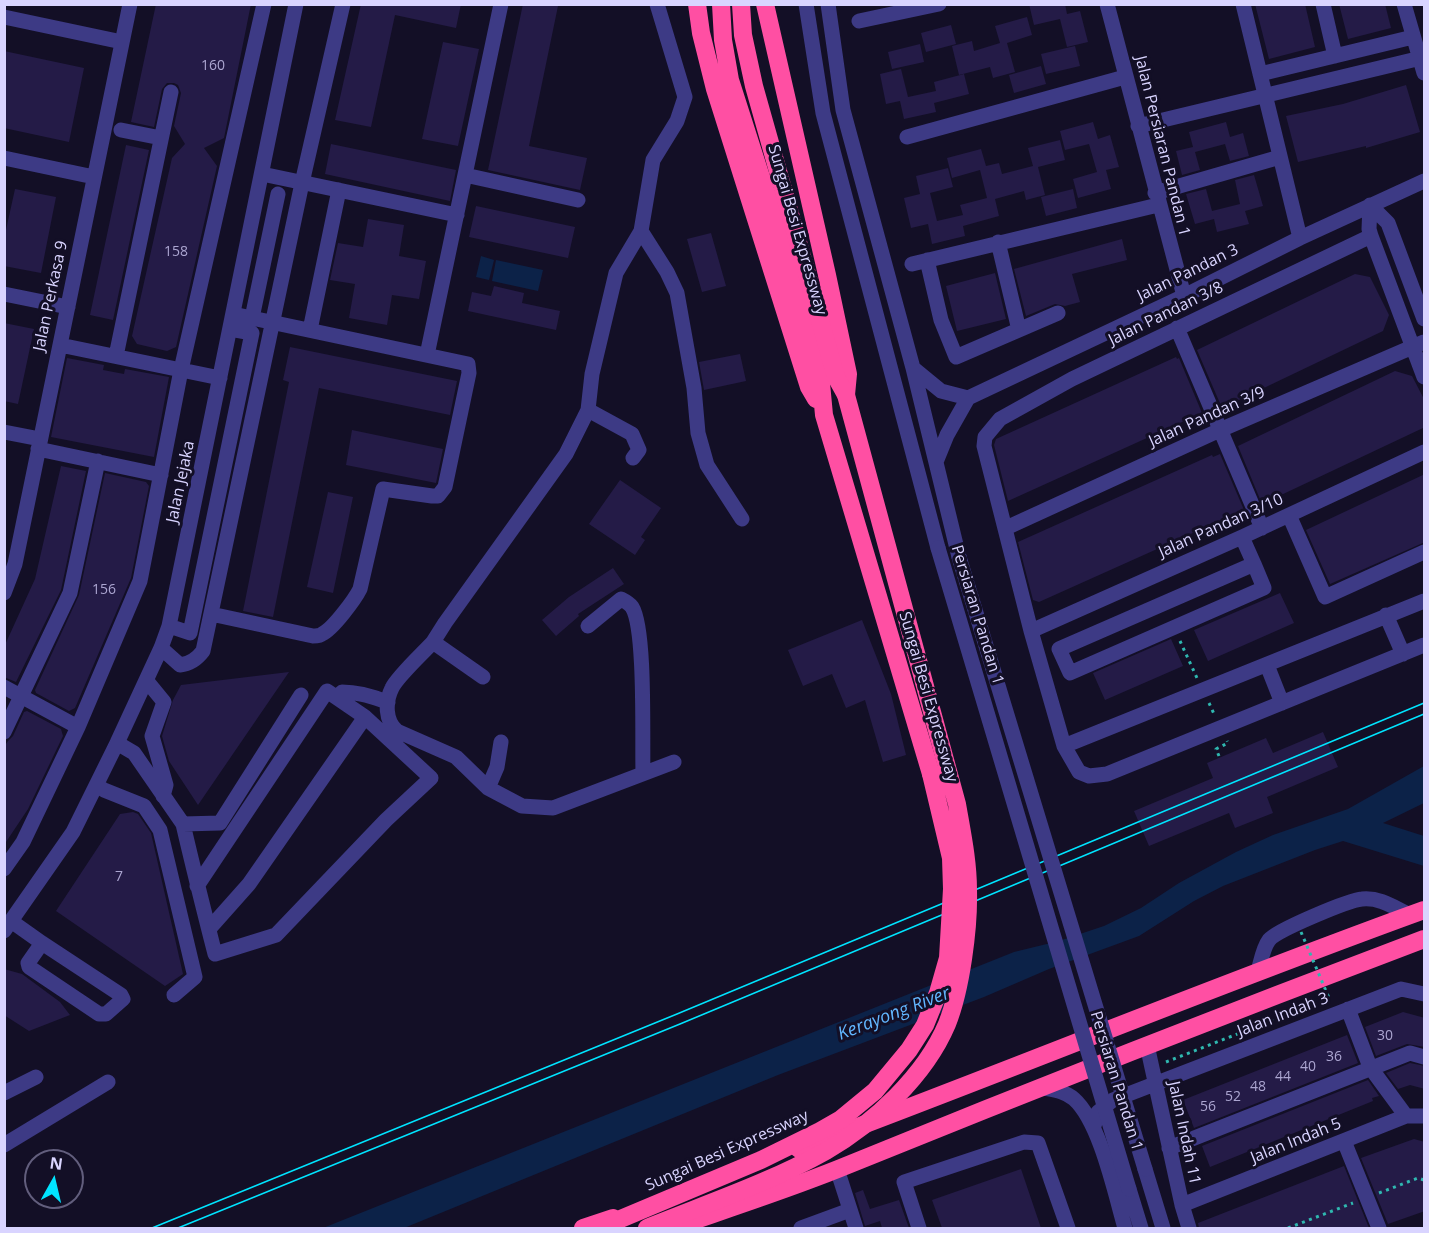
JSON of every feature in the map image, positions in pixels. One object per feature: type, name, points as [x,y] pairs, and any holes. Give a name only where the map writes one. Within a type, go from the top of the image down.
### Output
[{"type":"highway","name":"Sungai Besi Expressway","points":[[599,1228],[801,1142],[841,1119],[875,1091],[926,1025],[948,958],[952,889],[951,858],[931,774],[824,415],[821,383],[784,249],[730,80],[723,40],[721,4]]},
{"type":"highway","name":"Sungai Besi Expressway","points":[[647,1228],[794,1167],[825,1151],[863,1126],[906,1086],[929,1055],[946,1024],[960,975],[966,933],[968,890],[965,851],[957,804],[846,395],[836,377],[754,86],[743,35],[741,4]]},
{"type":"highway","points":[[765,4],[848,374],[846,395]]},
{"type":"highway","points":[[697,5],[701,33],[715,89],[809,387],[824,415]]},
{"type":"highway","points":[[584,1228],[944,1095],[1258,971],[1417,913]]},
{"type":"highway","points":[[672,1228],[837,1169],[892,1145],[1043,1088],[1147,1045],[1425,939]]},
{"type":"street","name":"Jalan Perkasa 9","points":[[4,593],[15,564],[130,4]]},
{"type":"street","points":[[4,869],[23,842],[78,727],[140,581],[182,370],[264,4]]},
{"type":"street","name":"Jalan Jejaka","points":[[8,926],[73,832],[117,743],[169,626],[296,4]]},
{"type":"street","points":[[161,648],[180,665],[198,658],[203,651],[302,183],[343,4]]},
{"type":"street","points":[[427,355],[501,4]]},
{"type":"street","points":[[657,4],[685,97],[677,121],[653,160],[641,231],[616,273],[592,374],[588,410],[566,454],[433,642],[392,687],[387,716],[391,726],[397,731],[456,757],[488,788],[522,806],[553,808],[674,762]]},
{"type":"street","name":"Persiaran Pandan 1","points":[[806,4],[823,113],[938,548],[1141,1228]]},
{"type":"street","name":"Persiaran Pandan 1","points":[[828,4],[843,110],[913,368],[959,557],[1163,1228]]},
{"type":"street","points":[[859,21],[939,4]]},
{"type":"street","name":"Jalan Persiaran Pandan 1","points":[[1107,4],[1184,296]]},
{"type":"street","points":[[1243,4],[1300,238]]},
{"type":"street","points":[[1323,4],[1335,56]]},
{"type":"street","points":[[1138,126],[1265,96],[1423,65],[1404,4]]},
{"type":"street","points":[[4,17],[122,42]]},
{"type":"street","points":[[1260,74],[1413,37]]},
{"type":"street","points":[[907,136],[1125,77]]},
{"type":"street","points":[[116,356],[171,92]]},
{"type":"street","points":[[121,130],[161,138]]},
{"type":"street","points":[[1058,313],[956,357],[920,262],[1157,199],[1280,156]]},
{"type":"street","points":[[4,159],[94,177]]},
{"type":"street","points":[[262,174],[456,215]]},
{"type":"street","points":[[465,175],[578,200]]},
{"type":"street","name":"Jalan Pandan 3","points":[[968,398],[1184,296],[1300,238],[1425,181]]},
{"type":"street","points":[[310,330],[339,190]]},
{"type":"street","points":[[252,318],[278,194]]},
{"type":"street","points":[[1371,205],[1369,229],[1371,236],[1419,344],[1425,376]]},
{"type":"street","points":[[1371,205],[1388,223],[1425,319]]},
{"type":"street","points":[[641,231],[667,272],[677,293],[694,388],[698,434],[707,465],[742,519]]},
{"type":"street","name":"Jalan Pandan 3/8","points":[[1006,528],[984,446],[985,436],[1000,419],[1072,379],[1371,236]]},
{"type":"street","points":[[998,242],[1020,330]]},
{"type":"street","points":[[4,294],[68,307]]},
{"type":"street","points":[[211,614],[313,636],[321,635],[356,598],[363,578],[383,489],[438,496],[445,487],[470,373],[468,364],[427,355],[252,318],[232,322]]},
{"type":"street","points":[[169,626],[190,633],[252,333],[232,322]]},
{"type":"street","points":[[1177,328],[1262,528]]},
{"type":"street","name":"Jalan Pandan 3/9","points":[[1006,528],[1220,430],[1419,344]]},
{"type":"street","points":[[60,345],[220,378]]},
{"type":"street","points":[[1061,353],[1072,379]]},
{"type":"street","points":[[913,368],[941,391],[968,398],[947,435],[936,462]]},
{"type":"street","points":[[588,410],[632,434],[639,450],[633,458]]},
{"type":"street","points":[[4,432],[98,461],[161,475]]},
{"type":"street","name":"Jalan Pandan 3/10","points":[[1030,631],[1262,528],[1425,452]]},
{"type":"street","points":[[4,732],[70,593],[98,461]]},
{"type":"street","points":[[1289,515],[1325,597],[1425,552]]},
{"type":"street","points":[[1006,528],[1030,631],[1064,746],[1079,772],[1089,776],[1107,774],[1425,645]]},
{"type":"street","points":[[1242,537],[1254,564],[1264,588],[1070,672],[1059,649],[1254,564]]},
{"type":"street","points":[[588,626],[621,599],[630,604],[633,609],[638,627],[641,666],[643,773]]},
{"type":"street","points":[[1064,746],[1425,601]]},
{"type":"street","points":[[1386,615],[1403,654]]},
{"type":"street","points":[[433,642],[483,677]]},
{"type":"street","points":[[1267,665],[1282,703]]},
{"type":"street","points":[[134,753],[152,736],[164,702],[146,680]]},
{"type":"street","points":[[4,687],[78,727]]},
{"type":"street","points":[[117,743],[134,753],[183,824],[197,886],[215,954],[276,935],[386,820],[431,778],[365,717],[327,691],[197,886]]},
{"type":"street","points":[[337,698],[342,692],[364,693],[388,702]]},
{"type":"street","points":[[183,824],[220,823],[301,695]]},
{"type":"street","points":[[209,930],[249,884],[365,717]]},
{"type":"street","points":[[152,736],[166,785],[163,796]]},
{"type":"street","points":[[488,788],[497,767],[501,742]]},
{"type":"street","points":[[97,785],[144,806],[160,830],[195,977],[174,995]]},
{"type":"street","points":[[1258,971],[1270,938],[1295,924],[1361,898],[1379,900],[1417,913]]},
{"type":"street","points":[[8,926],[42,943],[121,995],[123,999],[106,1014],[99,1014],[29,968],[28,963],[42,943]]},
{"type":"street","name":"Jalan Indah 3","points":[[1094,1126],[1098,1112],[1105,1105],[1155,1083],[1401,989],[1425,994]]},
{"type":"street","points":[[1348,1009],[1370,1067],[1406,1116]]},
{"type":"street","name":"Jalan Indah 11","points":[[1147,1045],[1189,1228]]},
{"type":"street","points":[[1169,1148],[1370,1067],[1410,1053],[1425,1056]]},
{"type":"street","points":[[4,1093],[36,1077]]},
{"type":"street","points":[[4,1145],[108,1082]]},
{"type":"street","points":[[1043,1088],[1061,1091],[1074,1098],[1094,1126],[1125,1228]]},
{"type":"street","name":"Jalan Indah 5","points":[[1182,1205],[1406,1116],[1425,1116]]},
{"type":"street","points":[[1344,1141],[1379,1228]]},
{"type":"street","points":[[919,1228],[904,1182],[1024,1142],[1038,1143],[1068,1228]]},
{"type":"street","points":[[837,1169],[856,1228]]},
{"type":"street","points":[[801,1228],[850,1210]]},
{"type":"path","points":[[1152,1068],[1329,998],[1301,932]]},
{"type":"water","points":[[481,256],[494,260],[489,280],[476,277]]},
{"type":"water","points":[[496,260],[543,270],[538,291],[492,281]]},
{"type":"water","name":"Kerayong River","points":[[1424,766],[1424,803],[1383,823],[1424,836],[1424,866],[1343,841],[1315,850],[1223,886],[1194,901],[1139,936],[778,1075],[404,1228],[323,1228],[1014,952],[1059,941],[1104,926],[1141,908],[1179,883],[1236,852],[1273,835],[1348,809]]},
{"type":"building","points":[[156,4],[251,4],[224,138],[204,148],[217,166],[176,347],[167,351],[137,344],[132,336],[172,158],[185,144],[174,126],[181,93],[178,85],[174,83],[167,83],[162,89],[154,127],[131,122]]},
{"type":"building","points":[[361,4],[461,4],[456,28],[395,15],[371,127],[335,120]]},
{"type":"building","points":[[523,4],[558,6],[529,146],[587,158],[580,190],[488,170]]},
{"type":"building","points":[[1029,4],[1065,4],[1067,14],[1080,11],[1088,42],[1067,47],[1060,19],[1034,25]]},
{"type":"building","points":[[1255,4],[1305,4],[1315,47],[1269,59]]},
{"type":"building","points":[[1339,4],[1385,4],[1391,28],[1348,39]]},
{"type":"building","points":[[1027,17],[1032,35],[1007,43],[1015,72],[993,78],[990,67],[959,75],[952,46],[972,41],[974,51],[1000,43],[995,26]]},
{"type":"building","points":[[951,25],[956,44],[926,52],[921,33]]},
{"type":"building","points":[[443,42],[479,49],[458,146],[422,139]]},
{"type":"building","points":[[920,44],[924,62],[892,69],[888,52]]},
{"type":"building","points":[[1075,46],[1080,66],[1046,74],[1041,54]]},
{"type":"building","points":[[4,51],[84,68],[69,142],[4,128]]},
{"type":"building","points":[[1041,66],[1046,84],[1014,93],[1009,75]]},
{"type":"building","points":[[901,69],[908,97],[936,91],[934,82],[964,74],[969,94],[934,103],[936,112],[904,119],[900,101],[886,104],[880,74]]},
{"type":"building","points":[[1406,85],[1420,132],[1366,148],[1366,146],[1298,162],[1286,116],[1343,104]]},
{"type":"building","points":[[1093,122],[1098,139],[1110,135],[1119,167],[1106,170],[1111,189],[1078,198],[1073,179],[1097,172],[1089,144],[1065,150],[1060,131]]},
{"type":"building","points":[[1226,122],[1230,137],[1243,133],[1249,156],[1230,161],[1225,144],[1195,152],[1200,170],[1182,175],[1176,151],[1193,147],[1189,132]]},
{"type":"building","points":[[1060,140],[1065,160],[1038,167],[1045,195],[1026,200],[1024,191],[995,199],[999,216],[963,226],[965,236],[932,244],[928,224],[911,228],[904,198],[920,194],[916,176],[948,168],[953,187],[930,193],[937,221],[963,215],[960,205],[987,198],[980,170],[952,178],[947,158],[981,149],[986,166],[999,163],[1002,174],[1033,166],[1028,148]]},
{"type":"building","points":[[331,144],[456,170],[450,201],[325,174]]},
{"type":"building","points":[[126,145],[149,150],[113,320],[90,315]]},
{"type":"building","points":[[1254,175],[1263,206],[1245,211],[1249,224],[1217,232],[1214,219],[1195,224],[1186,194],[1206,189],[1212,211],[1240,204],[1235,180]]},
{"type":"building","points":[[15,189],[56,197],[41,273],[4,266],[4,239]]},
{"type":"building","points":[[1073,189],[1077,208],[1046,216],[1041,197]]},
{"type":"building","points":[[476,206],[575,227],[568,258],[469,237]]},
{"type":"building","points":[[368,219],[404,225],[399,256],[426,261],[419,299],[392,295],[387,325],[349,318],[355,284],[330,280],[338,243],[363,247]]},
{"type":"building","points":[[711,233],[726,286],[702,292],[687,239]]},
{"type":"building","points":[[1122,239],[1127,260],[1072,274],[1080,302],[1065,306],[1055,304],[1026,316],[1014,269]]},
{"type":"building","points":[[995,273],[1006,319],[957,331],[946,286]]},
{"type":"building","points":[[1355,274],[1370,277],[1389,315],[1383,331],[1222,408],[1197,350]]},
{"type":"building","points":[[494,286],[524,293],[522,303],[560,311],[556,330],[468,311],[472,292],[491,296]]},
{"type":"building","points":[[4,323],[34,329],[18,404],[4,401]]},
{"type":"building","points":[[290,347],[457,381],[450,415],[319,388],[273,617],[243,611],[289,382],[283,380]]},
{"type":"building","points":[[740,354],[746,381],[704,390],[699,362]]},
{"type":"building","points":[[1176,357],[1179,358],[1202,413],[1008,501],[994,445],[996,439]]},
{"type":"building","points":[[67,358],[104,365],[103,370],[124,374],[125,369],[169,377],[154,457],[51,437]]},
{"type":"building","points":[[1395,371],[1412,376],[1425,401],[1423,428],[1262,504],[1238,446]]},
{"type":"building","points":[[352,430],[443,449],[436,483],[346,465]]},
{"type":"building","points":[[1220,454],[1244,510],[1039,602],[1033,600],[1018,542],[1212,455],[1213,457]]},
{"type":"building","points":[[61,466],[86,471],[61,590],[16,682],[4,677],[4,647],[35,579]]},
{"type":"building","points":[[105,473],[146,482],[149,486],[131,578],[75,708],[69,711],[36,693],[35,690],[79,595]]},
{"type":"building","points":[[1425,474],[1425,542],[1330,584],[1306,530]]},
{"type":"building","points":[[620,480],[661,508],[641,537],[645,540],[635,555],[589,524]]},
{"type":"building","points":[[328,492],[353,497],[333,593],[307,587]]},
{"type":"building","points":[[613,568],[624,584],[578,614],[579,616],[556,636],[542,620],[569,597]]},
{"type":"building","points":[[1280,593],[1294,623],[1208,661],[1194,630]]},
{"type":"building","points":[[862,620],[891,694],[906,755],[883,762],[865,700],[846,708],[832,674],[803,686],[788,650]]},
{"type":"building","points":[[1171,639],[1183,666],[1105,700],[1093,673]]},
{"type":"building","points":[[289,672],[198,805],[169,761],[162,736],[173,700],[181,685]]},
{"type":"building","points":[[27,711],[61,729],[63,736],[28,809],[4,845],[4,747],[13,736],[24,712]]},
{"type":"building","points":[[1323,732],[1338,767],[1267,797],[1273,813],[1235,828],[1229,813],[1149,846],[1134,811],[1213,778],[1207,763],[1266,738],[1273,753]]},
{"type":"building","points":[[133,812],[138,814],[151,833],[183,974],[165,986],[56,911],[120,814]]},
{"type":"building","points":[[4,969],[22,974],[60,1002],[70,1015],[29,1031],[4,1015]]},
{"type":"building","points":[[1403,1012],[1425,1018],[1425,1047],[1407,1044],[1376,1056],[1365,1027]]},
{"type":"building","points":[[1347,1035],[1358,1063],[1194,1128],[1183,1100]]},
{"type":"building","points":[[1410,1063],[1425,1066],[1425,1089],[1410,1085],[1398,1089],[1386,1073]]},
{"type":"building","points":[[1368,1080],[1379,1096],[1372,1098],[1373,1101],[1210,1167],[1202,1146]]},
{"type":"building","points":[[1414,1139],[1425,1142],[1425,1211],[1388,1224],[1361,1158]]},
{"type":"building","points":[[1344,1166],[1369,1228],[1199,1228],[1198,1223]]},
{"type":"building","points":[[1021,1169],[1041,1228],[942,1228],[932,1200]]},
{"type":"building","points":[[863,1190],[870,1209],[899,1200],[909,1228],[882,1228],[880,1221],[865,1226],[855,1193]]},
{"type":"tram line","points":[[152,1228],[677,1014],[1424,703]]},
{"type":"tram line","points":[[178,1228],[680,1024],[1424,714]]}]
